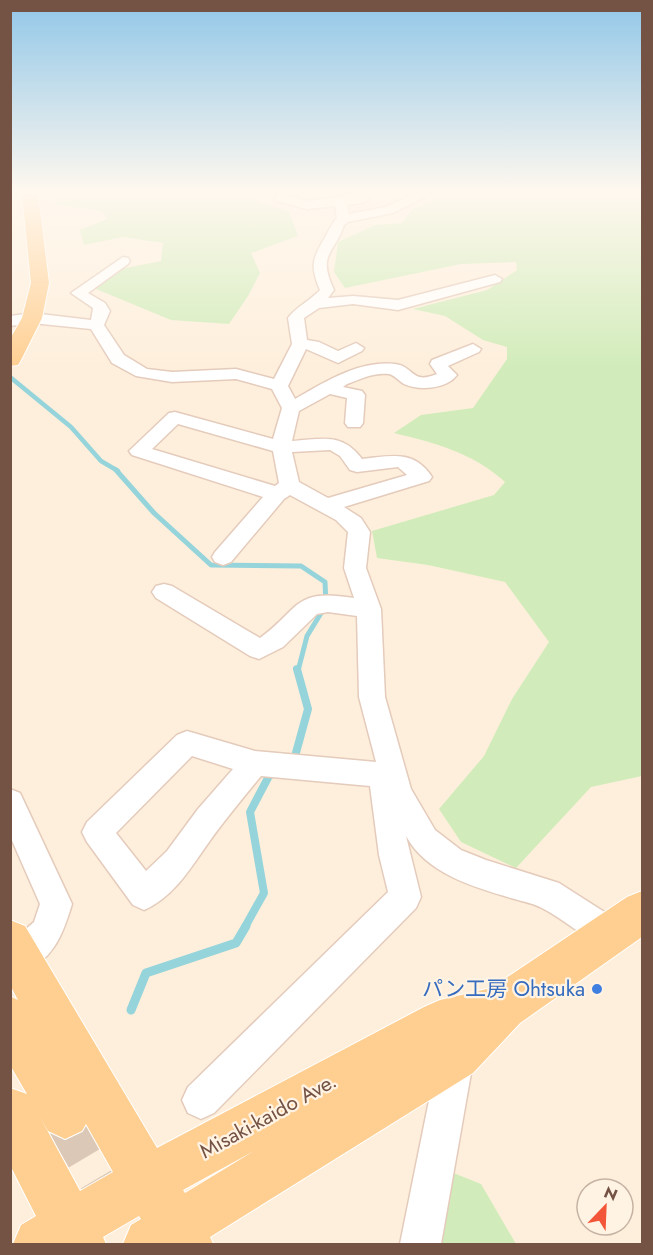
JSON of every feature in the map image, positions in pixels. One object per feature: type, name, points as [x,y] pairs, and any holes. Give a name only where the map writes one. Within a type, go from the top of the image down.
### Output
[{"type":"main road","points":[[10,360],[25,285],[25,252]]},
{"type":"main road","points":[[17,322],[40,283],[37,252]]},
{"type":"main road","name":"Misaki-kaido Ave.","points":[[171,1239],[456,1056],[503,1007],[626,923]]},
{"type":"main road","points":[[15,949],[113,1124],[148,1181],[171,1239]]},
{"type":"main road","name":"Misaki-kaido Ave.","points":[[63,1239],[148,1181],[440,1023],[503,1007]]},
{"type":"main road","points":[[10,1019],[65,1114]]},
{"type":"main road","points":[[10,1112],[63,1239]]},
{"type":"street","points":[[224,557],[283,490],[281,447],[285,397],[300,344],[296,318],[300,312],[315,304],[327,290],[320,277],[318,266],[321,252]]},
{"type":"street","points":[[96,325],[102,311],[100,306],[78,293],[123,261]]},
{"type":"street","points":[[315,304],[353,300],[398,305],[495,279]]},
{"type":"street","points":[[17,322],[96,325]]},
{"type":"street","points":[[96,325],[118,359],[138,370],[178,378],[232,374],[285,397],[328,388],[348,376],[380,368],[396,369],[406,380],[414,383],[434,382],[449,375],[438,364],[473,349]]},
{"type":"street","points":[[300,344],[313,345],[338,358],[356,348]]},
{"type":"street","points":[[328,388],[356,395],[354,423]]},
{"type":"street","points":[[201,1100],[405,897],[394,855],[386,772],[372,697],[369,609],[355,568],[359,532],[354,523],[324,506],[283,490],[139,451],[175,417],[281,447],[334,444],[347,452],[357,466],[402,460],[422,477],[324,506]]},
{"type":"street","points":[[164,592],[259,649],[269,646],[300,615],[317,604],[369,609]]},
{"type":"street","points":[[255,763],[208,819],[178,862],[144,894],[97,832],[187,743],[255,763],[386,772]]},
{"type":"street","points":[[386,772],[424,840],[450,860],[484,875],[548,894],[626,923]]},
{"type":"street","points":[[10,802],[56,904],[47,932],[15,949]]},
{"type":"street","points":[[420,1245],[456,1056]]},
{"type":"green space","points":[[162,252],[255,252],[251,253],[260,273],[229,324],[171,320],[96,289],[121,269],[161,261]]},
{"type":"green space","points":[[337,252],[642,252],[642,776],[591,787],[516,868],[461,842],[439,809],[484,756],[512,699],[549,642],[505,582],[428,565],[377,558],[372,531],[494,495],[505,482],[467,456],[439,445],[394,433],[421,415],[473,408],[507,359],[507,347],[483,340],[445,316],[413,309],[487,290],[517,270],[516,262],[461,264],[345,288],[334,272]]},
{"type":"green space","points":[[451,1172],[481,1184],[516,1244],[437,1244],[430,1181]]},
{"type":"waterway","points":[[10,377],[71,427],[101,461],[118,471]]},
{"type":"waterway","points":[[116,470],[154,513],[211,565],[301,566],[325,582],[326,605],[307,636],[298,671]]},
{"type":"waterway","points":[[294,760],[308,709],[297,669]]},
{"type":"waterway","points":[[245,927],[264,893],[250,812],[269,776],[275,772]]},
{"type":"waterway","points":[[131,1010],[146,973],[236,943],[246,926]]},
{"type":"tunnel","points":[[65,1114],[142,1244]]},
{"type":"place","name":"パン工房 Ohtsuka","points":[[597,989]]}]
